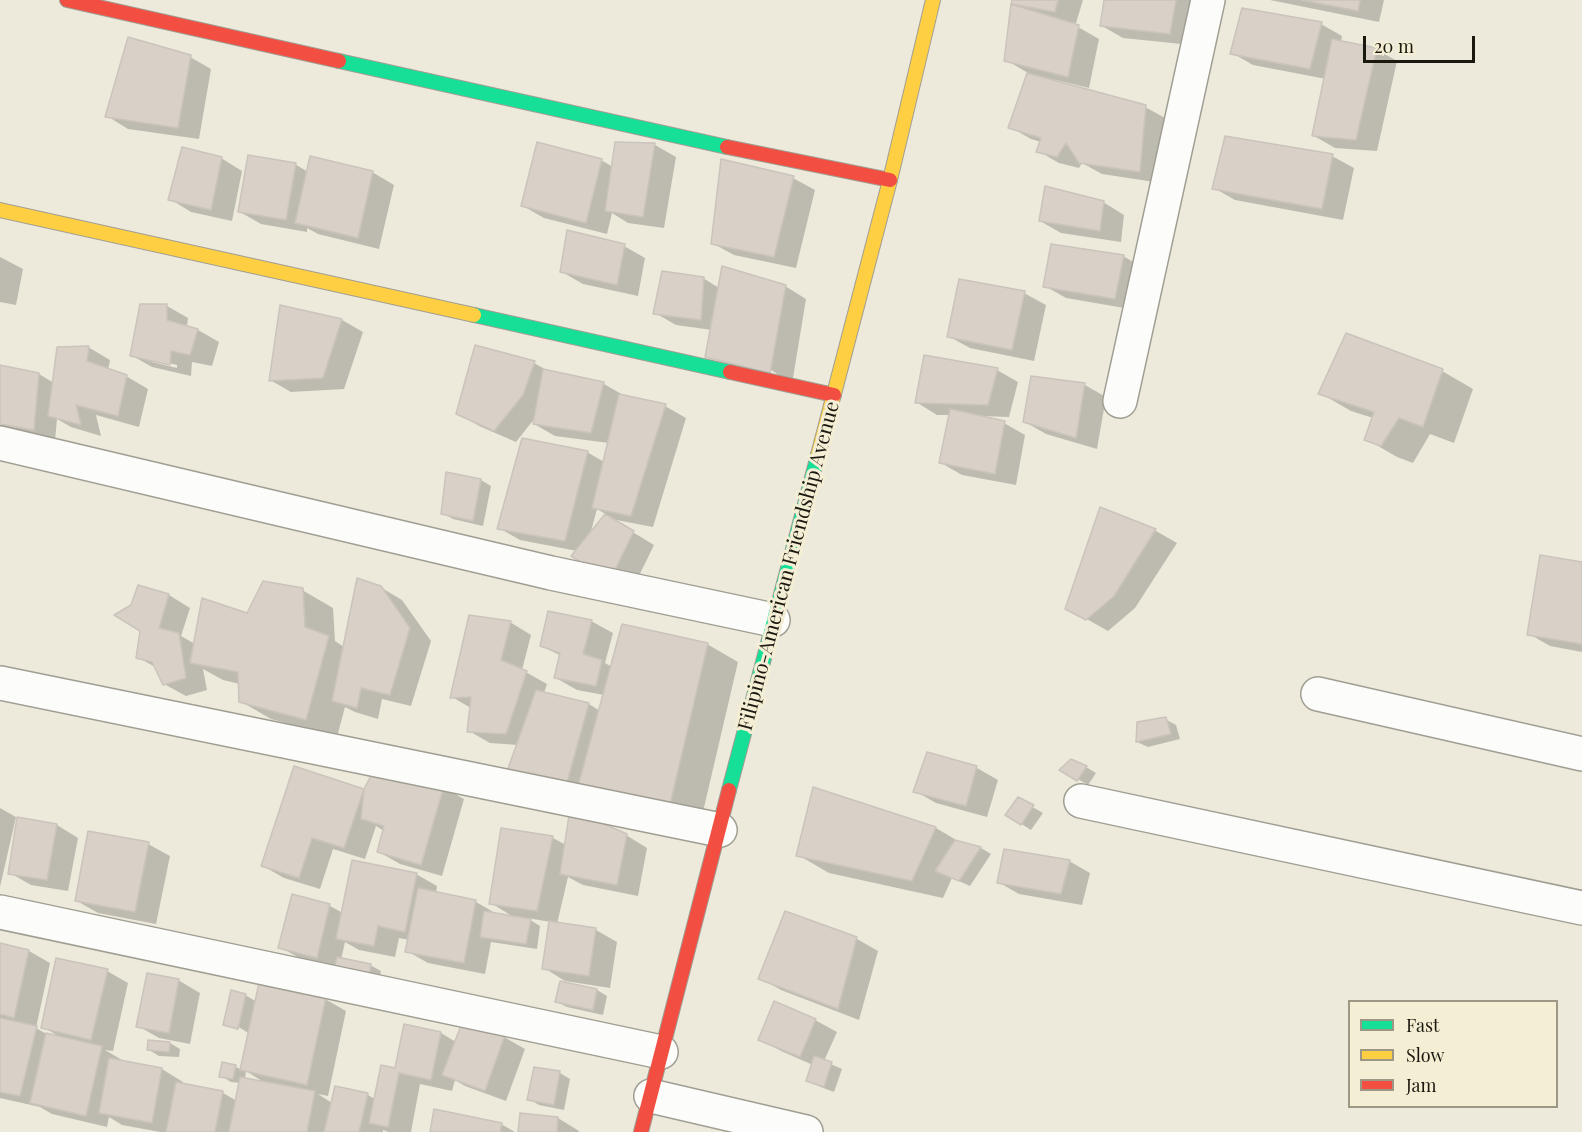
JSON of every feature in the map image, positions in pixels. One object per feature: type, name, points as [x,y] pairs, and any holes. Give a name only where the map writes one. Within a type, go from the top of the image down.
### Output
[{"type":"street","points":[[67,0],[670,135],[890,180]]},
{"type":"street","name":"Filipino-American Friendship Avenue","points":[[641,1132],[773,620],[890,180],[933,0]]},
{"type":"street","points":[[1120,401],[1208,0]]},
{"type":"street","points":[[0,210],[834,394]]},
{"type":"street","points":[[0,443],[551,573],[773,620]]},
{"type":"street","points":[[0,682],[720,830]]},
{"type":"street","points":[[1318,694],[1582,754]]},
{"type":"street","points":[[1081,801],[1582,908]]},
{"type":"street","points":[[0,912],[661,1052]]},
{"type":"street","points":[[651,1096],[806,1132]]},
{"type":"building","points":[[1012,0],[1058,0],[1055,12],[1011,4]]},
{"type":"building","points":[[1104,0],[1176,0],[1170,34],[1100,26]]},
{"type":"building","points":[[1302,0],[1360,0],[1358,11]]},
{"type":"building","points":[[1011,4],[1079,25],[1068,77],[1004,61]]},
{"type":"building","points":[[1242,8],[1322,22],[1310,69],[1230,54]]},
{"type":"building","points":[[128,37],[191,55],[178,128],[105,117]]},
{"type":"building","points":[[1332,39],[1377,48],[1356,140],[1312,136]]},
{"type":"building","points":[[1027,73],[1146,105],[1140,172],[1079,163],[1066,143],[1057,157],[1036,152],[1041,138],[1008,128]]},
{"type":"building","points":[[1225,136],[1333,154],[1322,209],[1212,189]]},
{"type":"building","points":[[537,142],[602,159],[586,223],[521,206]]},
{"type":"building","points":[[615,142],[655,143],[643,217],[605,211]]},
{"type":"building","points":[[182,147],[222,157],[211,210],[168,200]]},
{"type":"building","points":[[248,155],[296,163],[286,220],[238,212]]},
{"type":"building","points":[[310,156],[373,171],[358,238],[295,223]]},
{"type":"building","points":[[721,159],[794,176],[774,257],[711,244]]},
{"type":"building","points":[[1045,186],[1104,201],[1100,231],[1039,221]]},
{"type":"building","points":[[567,230],[625,244],[617,285],[560,272]]},
{"type":"building","points":[[1051,244],[1124,255],[1115,299],[1043,287]]},
{"type":"building","points":[[722,266],[786,285],[770,373],[705,357]]},
{"type":"building","points":[[662,271],[704,277],[701,320],[653,314]]},
{"type":"building","points":[[959,279],[1025,291],[1012,350],[947,337]]},
{"type":"building","points":[[140,304],[167,304],[167,320],[198,329],[190,355],[171,351],[170,365],[130,356]]},
{"type":"building","points":[[280,305],[342,319],[323,378],[269,381]]},
{"type":"building","points":[[1346,333],[1443,369],[1423,427],[1399,418],[1381,446],[1364,440],[1374,412],[1318,394]]},
{"type":"building","points":[[475,345],[535,361],[523,395],[494,431],[456,414]]},
{"type":"building","points":[[89,346],[87,361],[127,375],[118,416],[76,405],[81,425],[48,416],[57,347]]},
{"type":"building","points":[[924,355],[998,368],[988,405],[915,403]]},
{"type":"building","points":[[0,365],[39,373],[34,430],[0,424]]},
{"type":"building","points":[[543,369],[604,382],[591,433],[533,424]]},
{"type":"building","points":[[1031,376],[1085,383],[1076,438],[1023,422]]},
{"type":"building","points":[[619,394],[666,404],[631,516],[592,508]]},
{"type":"building","points":[[950,409],[1005,421],[995,474],[939,463]]},
{"type":"building","points":[[522,438],[588,451],[565,541],[497,529]]},
{"type":"building","points":[[446,472],[481,479],[473,521],[441,514]]},
{"type":"building","points":[[1100,507],[1156,529],[1114,596],[1086,620],[1065,609]]},
{"type":"building","points":[[605,514],[634,531],[610,580],[571,556]]},
{"type":"building","points":[[1540,555],[1582,562],[1582,644],[1527,635]]},
{"type":"building","points":[[357,578],[381,586],[410,628],[390,695],[361,688],[357,708],[332,701]]},
{"type":"building","points":[[263,581],[303,588],[305,627],[329,636],[306,720],[239,702],[238,672],[190,663],[202,598],[247,613]]},
{"type":"building","points":[[138,585],[169,594],[159,628],[179,633],[186,678],[163,685],[152,662],[136,658],[140,631],[114,615],[131,605]]},
{"type":"building","points":[[548,611],[592,620],[583,654],[602,660],[596,686],[554,678],[560,653],[540,646]]},
{"type":"building","points":[[469,615],[511,621],[501,660],[527,671],[506,734],[467,732],[471,697],[450,698]]},
{"type":"building","points":[[622,624],[708,643],[668,813],[577,790]]},
{"type":"building","points":[[536,690],[589,703],[566,786],[506,774]]},
{"type":"building","points":[[1166,717],[1171,734],[1136,742],[1137,722]]},
{"type":"building","points":[[927,752],[977,766],[966,806],[913,792]]},
{"type":"building","points":[[1071,759],[1087,766],[1077,781],[1059,770]]},
{"type":"building","points":[[294,766],[364,789],[344,848],[312,838],[299,878],[261,866]]},
{"type":"building","points":[[376,766],[444,786],[421,865],[377,852],[384,826],[361,819],[364,789]]},
{"type":"building","points":[[813,787],[936,827],[912,881],[796,856]]},
{"type":"building","points":[[1018,797],[1034,805],[1021,825],[1005,815]]},
{"type":"building","points":[[570,809],[627,834],[617,885],[560,874]]},
{"type":"building","points":[[17,817],[57,824],[47,880],[8,874]]},
{"type":"building","points":[[501,828],[553,836],[537,911],[489,904]]},
{"type":"building","points":[[88,831],[149,842],[135,912],[75,901]]},
{"type":"building","points":[[955,840],[981,847],[959,881],[935,871]]},
{"type":"building","points":[[1004,849],[1070,860],[1061,894],[997,883]]},
{"type":"building","points":[[352,860],[417,873],[405,932],[378,926],[374,946],[336,939]]},
{"type":"building","points":[[418,888],[476,900],[464,963],[405,952]]},
{"type":"building","points":[[292,894],[330,904],[317,958],[278,948]]},
{"type":"building","points":[[484,911],[531,919],[526,944],[480,937]]},
{"type":"building","points":[[785,911],[857,937],[838,1009],[758,979]]},
{"type":"building","points":[[549,921],[596,928],[589,976],[542,969]]},
{"type":"building","points":[[0,943],[29,950],[14,1018],[0,1014]]},
{"type":"building","points":[[337,957],[371,964],[368,981],[333,974]]},
{"type":"building","points":[[56,958],[108,969],[91,1040],[41,1028]]},
{"type":"building","points":[[147,973],[179,979],[169,1033],[136,1027]]},
{"type":"building","points":[[560,981],[597,989],[593,1010],[555,1002]]},
{"type":"building","points":[[259,983],[326,997],[307,1085],[240,1070]]},
{"type":"building","points":[[231,990],[246,994],[238,1029],[223,1025]]},
{"type":"building","points":[[774,1001],[816,1019],[800,1057],[758,1040]]},
{"type":"building","points":[[0,1018],[37,1026],[20,1096],[0,1092]]},
{"type":"building","points":[[463,1020],[505,1035],[485,1091],[442,1075]]},
{"type":"building","points":[[404,1024],[441,1032],[431,1080],[399,1073],[388,1127],[369,1123],[381,1065],[395,1068]]},
{"type":"building","points":[[46,1033],[102,1046],[86,1116],[30,1103]]},
{"type":"building","points":[[148,1040],[170,1042],[169,1052],[147,1050]]},
{"type":"building","points":[[814,1056],[832,1062],[824,1087],[806,1081]]},
{"type":"building","points":[[109,1058],[162,1068],[152,1123],[99,1113]]},
{"type":"building","points":[[222,1062],[236,1065],[233,1079],[219,1077]]},
{"type":"building","points":[[534,1067],[560,1071],[554,1105],[527,1100]]},
{"type":"building","points":[[240,1077],[315,1091],[307,1132],[229,1132]]},
{"type":"building","points":[[176,1082],[223,1091],[215,1132],[166,1132]]},
{"type":"building","points":[[335,1086],[368,1093],[359,1132],[324,1132]]},
{"type":"building","points":[[434,1109],[502,1123],[500,1132],[430,1132]]},
{"type":"building","points":[[520,1113],[558,1117],[557,1132],[518,1132]]},
{"type":"traffic: fast","points":[[339,61],[727,147]]},
{"type":"traffic: fast","points":[[474,315],[730,372]]},
{"type":"traffic: fast","points":[[729,790],[818,455]]},
{"type":"traffic: slow","points":[[818,455],[890,180],[933,0]]},
{"type":"traffic: slow","points":[[0,210],[474,315]]},
{"type":"traffic: jam","points":[[67,0],[339,61]]},
{"type":"traffic: jam","points":[[727,147],[890,180]]},
{"type":"traffic: jam","points":[[730,372],[834,395]]},
{"type":"traffic: jam","points":[[641,1132],[729,790]]}]
